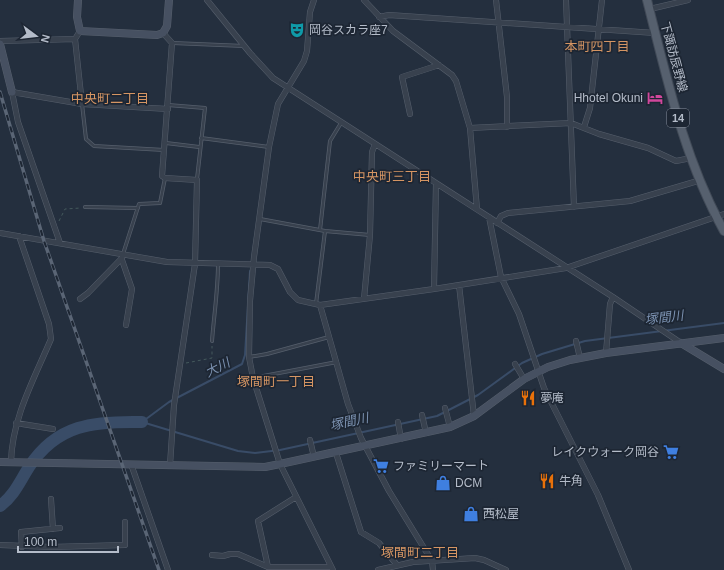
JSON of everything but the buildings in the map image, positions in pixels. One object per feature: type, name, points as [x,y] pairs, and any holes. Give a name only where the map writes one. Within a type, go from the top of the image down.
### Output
[{"type":"main road","name":"下諏訪辰野線","points":[[647,0],[691,158],[720,215],[724,230]]},
{"type":"street","points":[[78,0],[77,17],[80,31],[75,39],[82,104]]},
{"type":"street","points":[[163,34],[167,26],[169,0]]},
{"type":"street","points":[[207,0],[273,78],[286,88],[613,297],[666,334],[724,369]]},
{"type":"street","points":[[212,555],[223,556],[238,554],[268,567],[332,569],[280,464],[253,378],[250,356],[250,301],[269,147],[278,104],[286,88],[304,62],[307,51],[310,12],[314,0]]},
{"type":"street","points":[[364,0],[379,18],[403,40],[452,74],[456,81],[470,128],[477,209]]},
{"type":"street","points":[[496,0],[507,97],[507,127]]},
{"type":"street","points":[[566,0],[574,207]]},
{"type":"street","points":[[584,127],[590,108],[602,0]]},
{"type":"street","points":[[650,9],[688,0]]},
{"type":"street","points":[[379,18],[389,15],[655,33]]},
{"type":"street","points":[[80,31],[149,35],[163,34],[172,42],[166,143],[162,176],[165,178],[197,180],[195,264],[175,396],[170,465]]},
{"type":"street","points":[[0,40],[75,39]]},
{"type":"street","points":[[0,44],[18,122],[60,243]]},
{"type":"street","points":[[410,114],[402,77],[439,65]]},
{"type":"street","points":[[12,92],[82,104],[168,107]]},
{"type":"street","points":[[470,128],[571,123],[599,134],[648,148],[676,161],[691,158]]},
{"type":"street","points":[[364,299],[370,235],[372,152],[375,144]]},
{"type":"street","points":[[497,223],[502,216],[508,213],[630,201],[701,180]]},
{"type":"street","points":[[434,289],[436,183]]},
{"type":"street","points":[[0,233],[60,243],[123,257],[195,264],[270,265],[278,269],[294,297],[304,303],[318,305],[459,286],[501,277],[566,268],[720,215]]},
{"type":"street","points":[[489,217],[501,277],[519,314],[536,360],[544,388],[609,520],[629,570]]},
{"type":"street","points":[[11,462],[12,441],[16,423],[51,339],[49,324],[19,236]]},
{"type":"street","points":[[80,298],[88,293],[123,257]]},
{"type":"street","points":[[123,257],[132,289],[126,325]]},
{"type":"street","points":[[459,286],[474,416]]},
{"type":"street","points":[[606,353],[606,335],[610,304],[613,297]]},
{"type":"street","points":[[318,305],[338,362],[348,404],[361,438],[389,491],[432,561],[433,570]]},
{"type":"street","points":[[0,462],[265,466],[280,464],[366,447],[450,427],[474,416],[524,379],[539,371],[580,358],[606,353],[724,338]]},
{"type":"street","points":[[576,342],[580,358]]},
{"type":"street","points":[[515,364],[524,379]]},
{"type":"street","points":[[445,408],[450,427]]},
{"type":"street","points":[[422,415],[426,433]]},
{"type":"street","points":[[398,422],[401,439]]},
{"type":"street","points":[[16,423],[52,429]]},
{"type":"street","points":[[310,440],[314,457]]},
{"type":"street","points":[[336,453],[362,532],[379,543],[397,565]]},
{"type":"street","points":[[131,464],[168,570]]},
{"type":"street","points":[[268,567],[258,521],[296,497]]},
{"type":"street","points":[[51,499],[50,511],[53,529]]},
{"type":"street","points":[[0,545],[51,548],[125,544],[125,522]]},
{"type":"street","points":[[22,547],[21,532],[60,528]]},
{"type":"street","points":[[378,570],[413,562],[479,559],[506,570]]},
{"type":"lane","points":[[172,42],[245,46]]},
{"type":"lane","points":[[82,104],[86,140],[94,146],[165,150]]},
{"type":"lane","points":[[168,107],[204,108],[199,147],[197,180]]},
{"type":"lane","points":[[320,230],[330,141],[341,123]]},
{"type":"lane","points":[[201,138],[269,147]]},
{"type":"lane","points":[[166,143],[199,147]]},
{"type":"lane","points":[[123,257],[138,204],[160,203],[165,178]]},
{"type":"lane","points":[[85,207],[138,208]]},
{"type":"lane","points":[[260,219],[325,231],[370,235]]},
{"type":"lane","points":[[318,305],[325,231]]},
{"type":"lane","points":[[212,341],[218,293],[218,264]]},
{"type":"lane","points":[[250,356],[268,354],[329,337]]},
{"type":"lane","points":[[253,378],[338,362]]},
{"type":"path","points":[[55,229],[65,209],[85,207]]},
{"type":"path","points":[[181,364],[212,358],[212,341]]},
{"type":"waterway","name":"大川","points":[[142,422],[169,402],[242,364],[245,355],[250,271]]},
{"type":"waterway","name":"塚間川","points":[[142,422],[238,451],[255,453],[280,450],[437,416],[478,395],[522,363],[542,354],[585,341],[724,323]]},
{"type":"waterway","name":"塚間川","points":[[0,506],[13,493],[29,467],[40,453],[64,434],[93,424],[142,422]]},
{"type":"railway","points":[[0,92],[44,241],[159,570]]},
{"type":"place","name":"岡谷スカラ座7","points":[[297,30]]},
{"type":"place","name":"Hhotel Okuni","points":[[655,98]]},
{"type":"place","name":"夢庵","points":[[528,398]]},
{"type":"place","name":"レイクウォーク岡谷","points":[[671,452]]},
{"type":"place","name":"ファミリーマート","points":[[381,466]]},
{"type":"place","name":"牛角","points":[[547,481]]},
{"type":"place","name":"DCM","points":[[443,483]]},
{"type":"place","name":"西松屋","points":[[471,514]]},
{"type":"district","name":"本町四丁目","points":[[597,46]]},
{"type":"district","name":"中央町二丁目","points":[[110,98]]},
{"type":"district","name":"中央町三丁目","points":[[392,176]]},
{"type":"district","name":"塚間町一丁目","points":[[276,381]]},
{"type":"district","name":"塚間町二丁目","points":[[420,552]]}]
